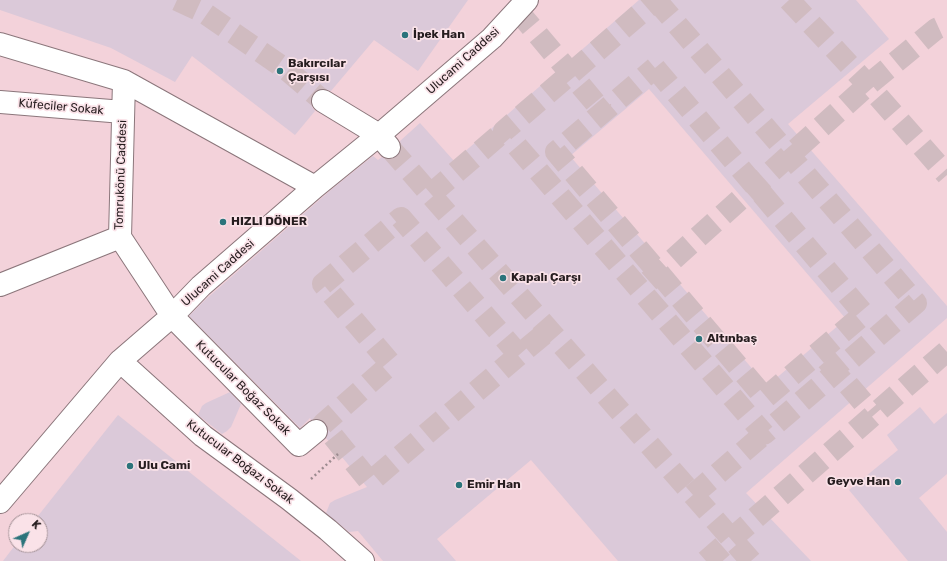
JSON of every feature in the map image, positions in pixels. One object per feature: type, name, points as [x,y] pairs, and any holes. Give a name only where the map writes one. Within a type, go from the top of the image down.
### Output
[{"type":"street","name":"Ulucami Caddesi","points":[[0,502],[120,361],[172,316],[201,286],[315,187],[384,141],[492,38],[527,0]]},
{"type":"street","points":[[0,44],[124,81],[315,187]]},
{"type":"street","name":"Tomrukönü Caddesi","points":[[0,285],[120,237],[124,81]]},
{"type":"street","points":[[323,101],[384,141]]},
{"type":"street","name":"Küfeciler Sokak","points":[[0,102],[123,112]]},
{"type":"street","points":[[120,237],[172,316]]},
{"type":"street","name":"Kutucular Boğaz Sokak","points":[[172,316],[299,445],[316,431]]},
{"type":"street","name":"Kutucular Boğazı Sokak","points":[[120,361],[203,436],[289,499],[328,530],[363,561]]},
{"type":"path","points":[[289,499],[338,454]]},
{"type":"shaded area","points":[[0,0],[947,0],[947,561],[0,561]]},
{"type":"building","name":"Bakırcılar Çarşısı","points":[[0,0],[468,0],[418,71],[374,40],[331,91],[323,89],[317,90],[313,94],[311,101],[312,107],[315,111],[295,135],[192,56],[175,82],[111,48],[0,10]]},
{"type":"building","points":[[639,0],[856,0],[889,39],[788,124],[947,306],[947,318],[746,493],[811,561],[618,561],[531,460],[437,539],[456,561],[383,561],[358,531],[349,532],[326,513],[330,503],[367,487],[326,438],[328,429],[326,423],[320,419],[311,420],[310,418],[300,428],[189,316],[205,300],[332,189],[373,156],[378,160],[382,157],[385,159],[391,159],[397,157],[401,151],[400,141],[420,123],[454,161]],"holes":[[[649,89],[846,319],[767,386],[570,156]]]},
{"type":"building","points":[[230,392],[241,404],[231,427],[222,434],[198,415],[202,406],[206,403]]},
{"type":"building","name":"Geyve Han","points":[[920,407],[934,424],[947,413],[947,474],[919,498],[947,532],[947,561],[908,561],[849,490],[898,450],[887,435]]},
{"type":"building","name":"Ulu Cami","points":[[118,415],[301,561],[3,561],[9,553],[48,553],[48,513],[40,513]]},
{"type":"tunnel","points":[[177,0],[203,12],[287,70],[323,101]]},
{"type":"tunnel","points":[[656,0],[916,303],[764,434],[504,131],[656,0]]},
{"type":"tunnel","points":[[789,0],[868,85],[947,175]]},
{"type":"tunnel","points":[[517,10],[603,112]]},
{"type":"tunnel","points":[[649,281],[868,85],[936,29],[947,24]]},
{"type":"tunnel","points":[[655,68],[864,314],[765,398],[556,152],[655,68]]},
{"type":"tunnel","points":[[431,194],[504,131]]},
{"type":"tunnel","points":[[389,147],[751,561]]},
{"type":"tunnel","points":[[519,355],[401,218],[323,284],[391,364],[323,424],[370,482],[549,330]]},
{"type":"tunnel","points":[[706,561],[947,351]]},
{"type":"tunnel","points":[[827,360],[874,415]]},
{"type":"tunnel","points":[[693,495],[764,434]]},
{"type":"place","name":"İpek Han","points":[[405,35]]},
{"type":"place","name":"Bakırcılar Çarşısı","points":[[280,71]]},
{"type":"place","name":"HIZLI DÖNER","points":[[223,222]]},
{"type":"place","name":"Kapalı Çarşı","points":[[503,278]]},
{"type":"place","name":"Altınbaş","points":[[699,339]]},
{"type":"place","name":"Ulu Cami","points":[[130,466]]},
{"type":"place","name":"Geyve Han","points":[[898,482]]},
{"type":"place","name":"Emir Han","points":[[459,485]]}]
